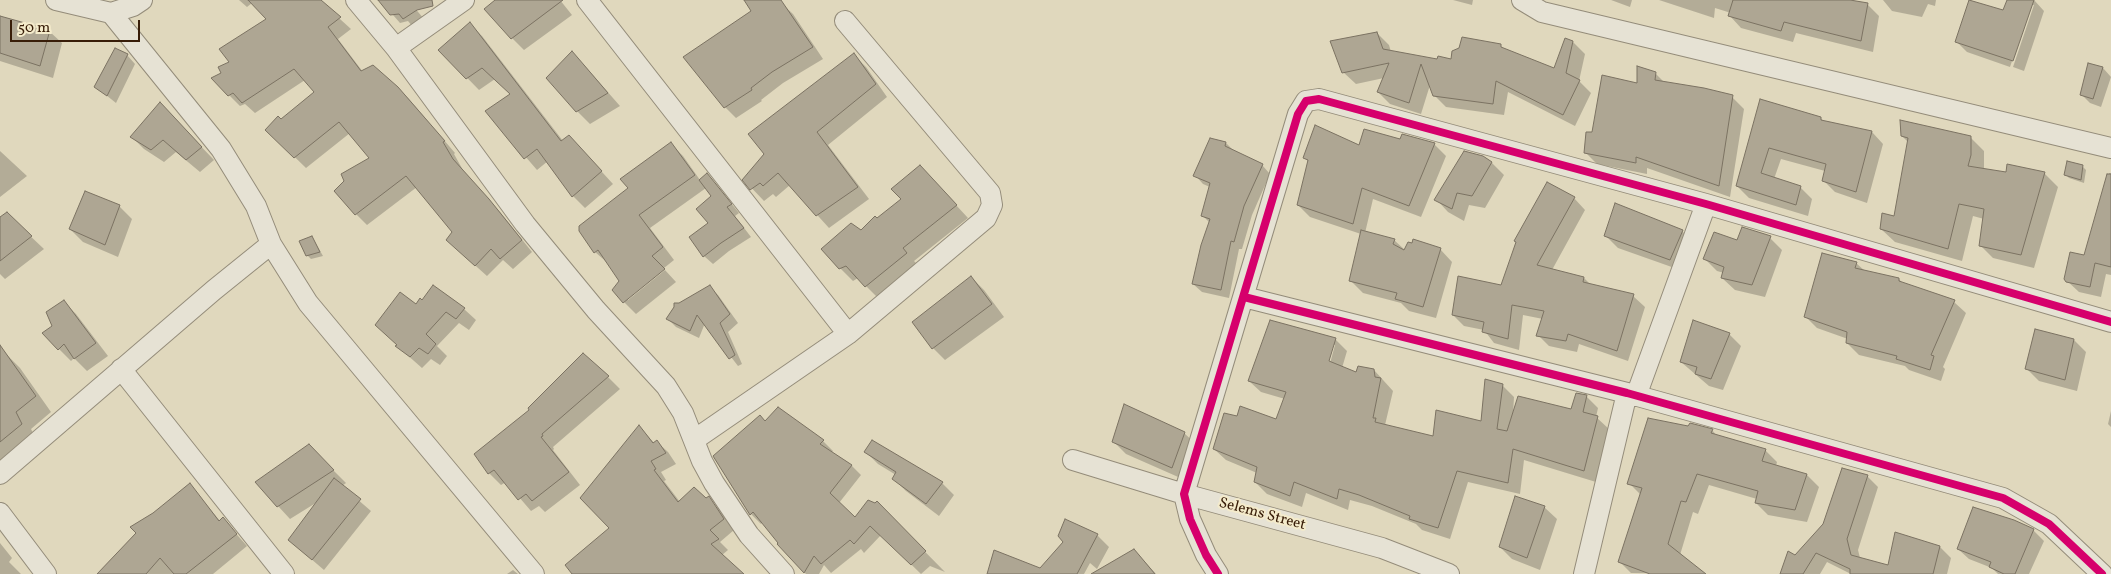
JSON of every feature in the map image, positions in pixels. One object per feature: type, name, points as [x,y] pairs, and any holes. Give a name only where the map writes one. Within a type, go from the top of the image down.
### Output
[{"type":"street","points":[[56,0],[112,14],[133,6],[142,0]]},
{"type":"street","points":[[356,0],[396,48],[525,224],[596,310],[666,386],[682,413],[702,461],[714,483],[749,535],[784,574]]},
{"type":"street","points":[[396,48],[464,0]]},
{"type":"street","points":[[587,0],[848,334]]},
{"type":"street","points":[[1522,0],[1542,12],[2111,148]]},
{"type":"street","points":[[112,14],[221,149],[256,206],[271,244],[308,303],[534,574]]},
{"type":"street","points":[[694,440],[848,334],[986,218],[992,205],[990,193],[845,20]]},
{"type":"street","points":[[1218,574],[1206,555],[1190,519],[1184,494],[1298,114],[1306,102],[1312,100],[1319,99],[1706,204],[2111,322]]},
{"type":"street","points":[[1584,574],[1631,394],[1706,204]]},
{"type":"street","points":[[0,474],[121,369],[271,244]]},
{"type":"street","points":[[1244,297],[1631,394],[2003,498],[2049,524],[2102,574]]},
{"type":"street","points":[[121,369],[284,574]]},
{"type":"street","name":"Selems Street","points":[[1073,460],[1184,494],[1382,548],[1449,574]]},
{"type":"street","points":[[0,513],[46,574]]},
{"type":"building","points":[[248,0],[321,0],[341,17],[328,27],[361,71],[373,65],[398,87],[445,141],[443,142],[453,159],[522,240],[500,259],[491,249],[475,266],[446,240],[452,232],[406,176],[355,215],[334,191],[344,181],[341,174],[369,158],[339,122],[294,158],[265,130],[278,116],[281,119],[314,92],[294,69],[242,103],[233,93],[228,96],[211,78],[221,73],[218,67],[229,62],[219,49],[266,19]]},
{"type":"building","points":[[378,0],[432,0],[433,6],[417,10],[403,19],[399,14],[390,15]]},
{"type":"building","points":[[495,0],[563,0],[511,39],[484,9]]},
{"type":"building","points":[[744,0],[781,0],[813,47],[772,72],[751,88],[752,90],[724,108],[683,57],[751,11]]},
{"type":"building","points":[[1733,0],[1850,0],[1868,3],[1861,41],[1784,22],[1781,31],[1728,16]]},
{"type":"building","points":[[1969,0],[2003,10],[2007,0],[2034,0],[2013,61],[1955,42]]},
{"type":"building","points":[[0,16],[50,30],[40,66],[0,53]]},
{"type":"building","points":[[470,22],[561,141],[569,135],[602,171],[572,197],[537,149],[524,159],[485,111],[510,94],[482,68],[466,79],[438,50]]},
{"type":"building","points":[[1377,32],[1383,49],[1437,59],[1438,56],[1451,59],[1452,51],[1459,48],[1462,37],[1501,44],[1501,47],[1554,68],[1565,38],[1573,41],[1566,73],[1580,80],[1563,115],[1496,81],[1493,104],[1433,96],[1421,64],[1409,103],[1377,92],[1389,63],[1342,73],[1330,41]]},
{"type":"building","points":[[115,48],[128,54],[107,96],[94,87]]},
{"type":"building","points":[[572,51],[608,93],[576,112],[546,78]]},
{"type":"building","points":[[854,53],[876,84],[817,132],[858,187],[816,216],[778,173],[763,186],[760,183],[750,190],[742,180],[764,154],[748,134]]},
{"type":"building","points":[[2088,63],[2103,67],[2093,99],[2080,95]]},
{"type":"building","points":[[1637,66],[1656,72],[1655,80],[1733,95],[1719,186],[1636,157],[1636,163],[1584,153],[1586,132],[1592,132],[1602,75],[1637,83]]},
{"type":"building","points":[[1760,99],[1821,117],[1821,120],[1872,131],[1856,192],[1822,181],[1826,164],[1769,148],[1761,173],[1801,186],[1796,205],[1736,186]]},
{"type":"building","points":[[160,102],[202,147],[186,160],[163,140],[151,150],[130,137]]},
{"type":"building","points":[[1900,120],[1971,136],[1971,155],[1968,166],[2006,172],[2007,164],[2045,172],[2021,255],[1979,246],[1984,209],[1959,204],[1948,249],[1880,229],[1882,213],[1894,216],[1908,138],[1901,136]]},
{"type":"building","points":[[1315,125],[1359,145],[1364,129],[1400,139],[1402,134],[1435,143],[1409,206],[1362,188],[1353,224],[1297,205],[1308,160],[1303,158]]},
{"type":"building","points":[[1210,138],[1226,142],[1225,146],[1263,164],[1244,206],[1234,242],[1231,241],[1221,290],[1192,284],[1201,245],[1210,219],[1201,216],[1210,183],[1193,176]]},
{"type":"building","points":[[671,142],[695,175],[639,215],[663,247],[652,256],[665,269],[623,303],[612,290],[619,281],[598,250],[594,253],[579,231],[579,226],[628,188],[620,179]]},
{"type":"building","points":[[1464,151],[1483,156],[1492,162],[1472,196],[1457,193],[1452,209],[1434,200]]},
{"type":"building","points":[[2067,161],[2083,165],[2081,180],[2064,175]]},
{"type":"building","points":[[920,165],[957,205],[903,248],[907,253],[865,287],[846,266],[839,269],[821,249],[851,223],[861,230],[875,216],[877,218],[901,199],[891,189]]},
{"type":"building","points":[[707,173],[732,204],[727,207],[744,228],[703,257],[689,237],[708,223],[696,209],[711,196],[699,180]]},
{"type":"building","points":[[2107,174],[2111,174],[2111,267],[2095,263],[2090,287],[2066,282],[2064,279],[2070,252],[2084,255]]},
{"type":"building","points":[[1547,182],[1575,197],[1537,265],[1584,277],[1583,282],[1634,294],[1617,351],[1568,334],[1566,341],[1536,336],[1544,311],[1512,305],[1508,339],[1482,332],[1484,322],[1452,315],[1458,276],[1501,285],[1516,242],[1514,241]]},
{"type":"building","points":[[85,191],[120,205],[105,245],[69,229]]},
{"type":"building","points":[[1615,203],[1683,230],[1670,260],[1604,236]]},
{"type":"building","points":[[7,212],[32,236],[0,261],[0,217]]},
{"type":"building","points":[[1742,227],[1771,236],[1752,285],[1721,278],[1724,267],[1703,259],[1714,232],[1737,240]]},
{"type":"building","points":[[1361,230],[1395,239],[1393,244],[1404,250],[1408,242],[1412,243],[1413,239],[1441,248],[1423,307],[1395,299],[1397,293],[1349,281]]},
{"type":"building","points":[[312,236],[320,252],[306,256],[299,241]]},
{"type":"building","points":[[1822,253],[1857,262],[1855,268],[1899,278],[1899,281],[1955,300],[1931,355],[1934,356],[1930,370],[1896,359],[1897,356],[1846,343],[1847,332],[1804,317]]},
{"type":"building","points":[[971,276],[992,304],[932,349],[912,322]]},
{"type":"building","points":[[433,285],[465,308],[456,319],[446,312],[426,334],[436,344],[428,354],[419,348],[410,357],[395,346],[397,345],[375,325],[400,292],[416,304],[420,298],[422,300]]},
{"type":"building","points":[[710,285],[730,314],[720,323],[735,355],[729,359],[697,315],[690,331],[666,319],[674,307],[674,303],[679,303]]},
{"type":"building","points":[[64,300],[96,343],[74,359],[64,344],[58,350],[42,333],[52,326],[46,312]]},
{"type":"building","points":[[1270,320],[1336,338],[1329,361],[1356,372],[1358,366],[1374,369],[1375,377],[1381,378],[1373,418],[1376,418],[1375,422],[1433,436],[1436,410],[1481,421],[1485,379],[1503,384],[1497,429],[1507,431],[1518,396],[1571,409],[1576,393],[1587,395],[1583,412],[1598,416],[1584,471],[1513,449],[1508,483],[1457,471],[1438,528],[1409,519],[1410,516],[1359,495],[1339,489],[1337,499],[1294,482],[1290,496],[1254,482],[1257,467],[1213,449],[1224,413],[1237,416],[1240,406],[1276,419],[1286,392],[1248,381]]},
{"type":"building","points":[[1693,320],[1730,333],[1711,379],[1695,374],[1697,367],[1680,362]]},
{"type":"building","points":[[2035,329],[2074,339],[2065,380],[2025,369]]},
{"type":"building","points":[[0,345],[36,396],[16,412],[22,424],[0,442]]},
{"type":"building","points":[[583,353],[609,376],[542,434],[543,436],[541,437],[569,472],[532,501],[526,494],[518,500],[494,470],[488,474],[474,454],[529,410],[528,408]]},
{"type":"building","points":[[1124,404],[1185,432],[1172,468],[1112,442]]},
{"type":"building","points":[[778,407],[824,440],[820,444],[852,465],[830,493],[855,517],[868,500],[875,503],[877,501],[926,551],[911,565],[870,526],[854,544],[850,540],[821,564],[814,556],[804,573],[777,544],[753,512],[750,515],[713,456],[760,415],[765,421]]},
{"type":"building","points":[[1648,418],[1688,426],[1690,423],[1713,429],[1711,433],[1766,449],[1762,461],[1807,474],[1795,510],[1755,503],[1758,491],[1697,474],[1686,502],[1681,501],[1668,544],[1706,574],[1650,574],[1618,562],[1642,488],[1627,484]]},
{"type":"building","points":[[639,425],[653,443],[657,440],[666,453],[651,461],[656,469],[654,470],[678,502],[694,487],[706,498],[709,496],[724,519],[710,530],[719,539],[711,544],[744,574],[572,574],[565,565],[609,528],[580,498]]},
{"type":"building","points":[[872,440],[943,482],[926,504],[892,479],[896,472],[864,452]]},
{"type":"building","points":[[309,444],[334,470],[277,507],[255,482]]},
{"type":"building","points":[[1842,468],[1868,475],[1847,539],[1851,555],[1888,565],[1895,532],[1940,546],[1933,574],[1850,574],[1850,569],[1816,553],[1803,574],[1780,574],[1788,551],[1795,555],[1823,524]]},
{"type":"building","points":[[334,478],[361,499],[312,560],[288,540]]},
{"type":"building","points":[[190,483],[219,521],[223,517],[237,534],[186,574],[174,574],[160,558],[146,574],[97,574],[136,533],[130,527],[153,513]]},
{"type":"building","points":[[1515,496],[1545,506],[1527,558],[1499,547]]},
{"type":"building","points":[[1973,507],[2014,520],[2034,529],[2015,574],[2004,574],[1989,567],[1991,562],[1957,549]]},
{"type":"building","points":[[1065,519],[1098,534],[1077,574],[987,574],[994,550],[1040,568],[1063,542],[1058,536]]},
{"type":"building","points":[[1134,549],[1155,574],[1091,574]]},
{"type":"cycle path","points":[[1218,574],[1206,555],[1190,519],[1184,494],[1298,114],[1306,101],[1319,99],[1706,204],[2111,322]]},
{"type":"cycle path","points":[[1244,297],[1627,393],[2003,498],[2049,524],[2102,574]]}]
